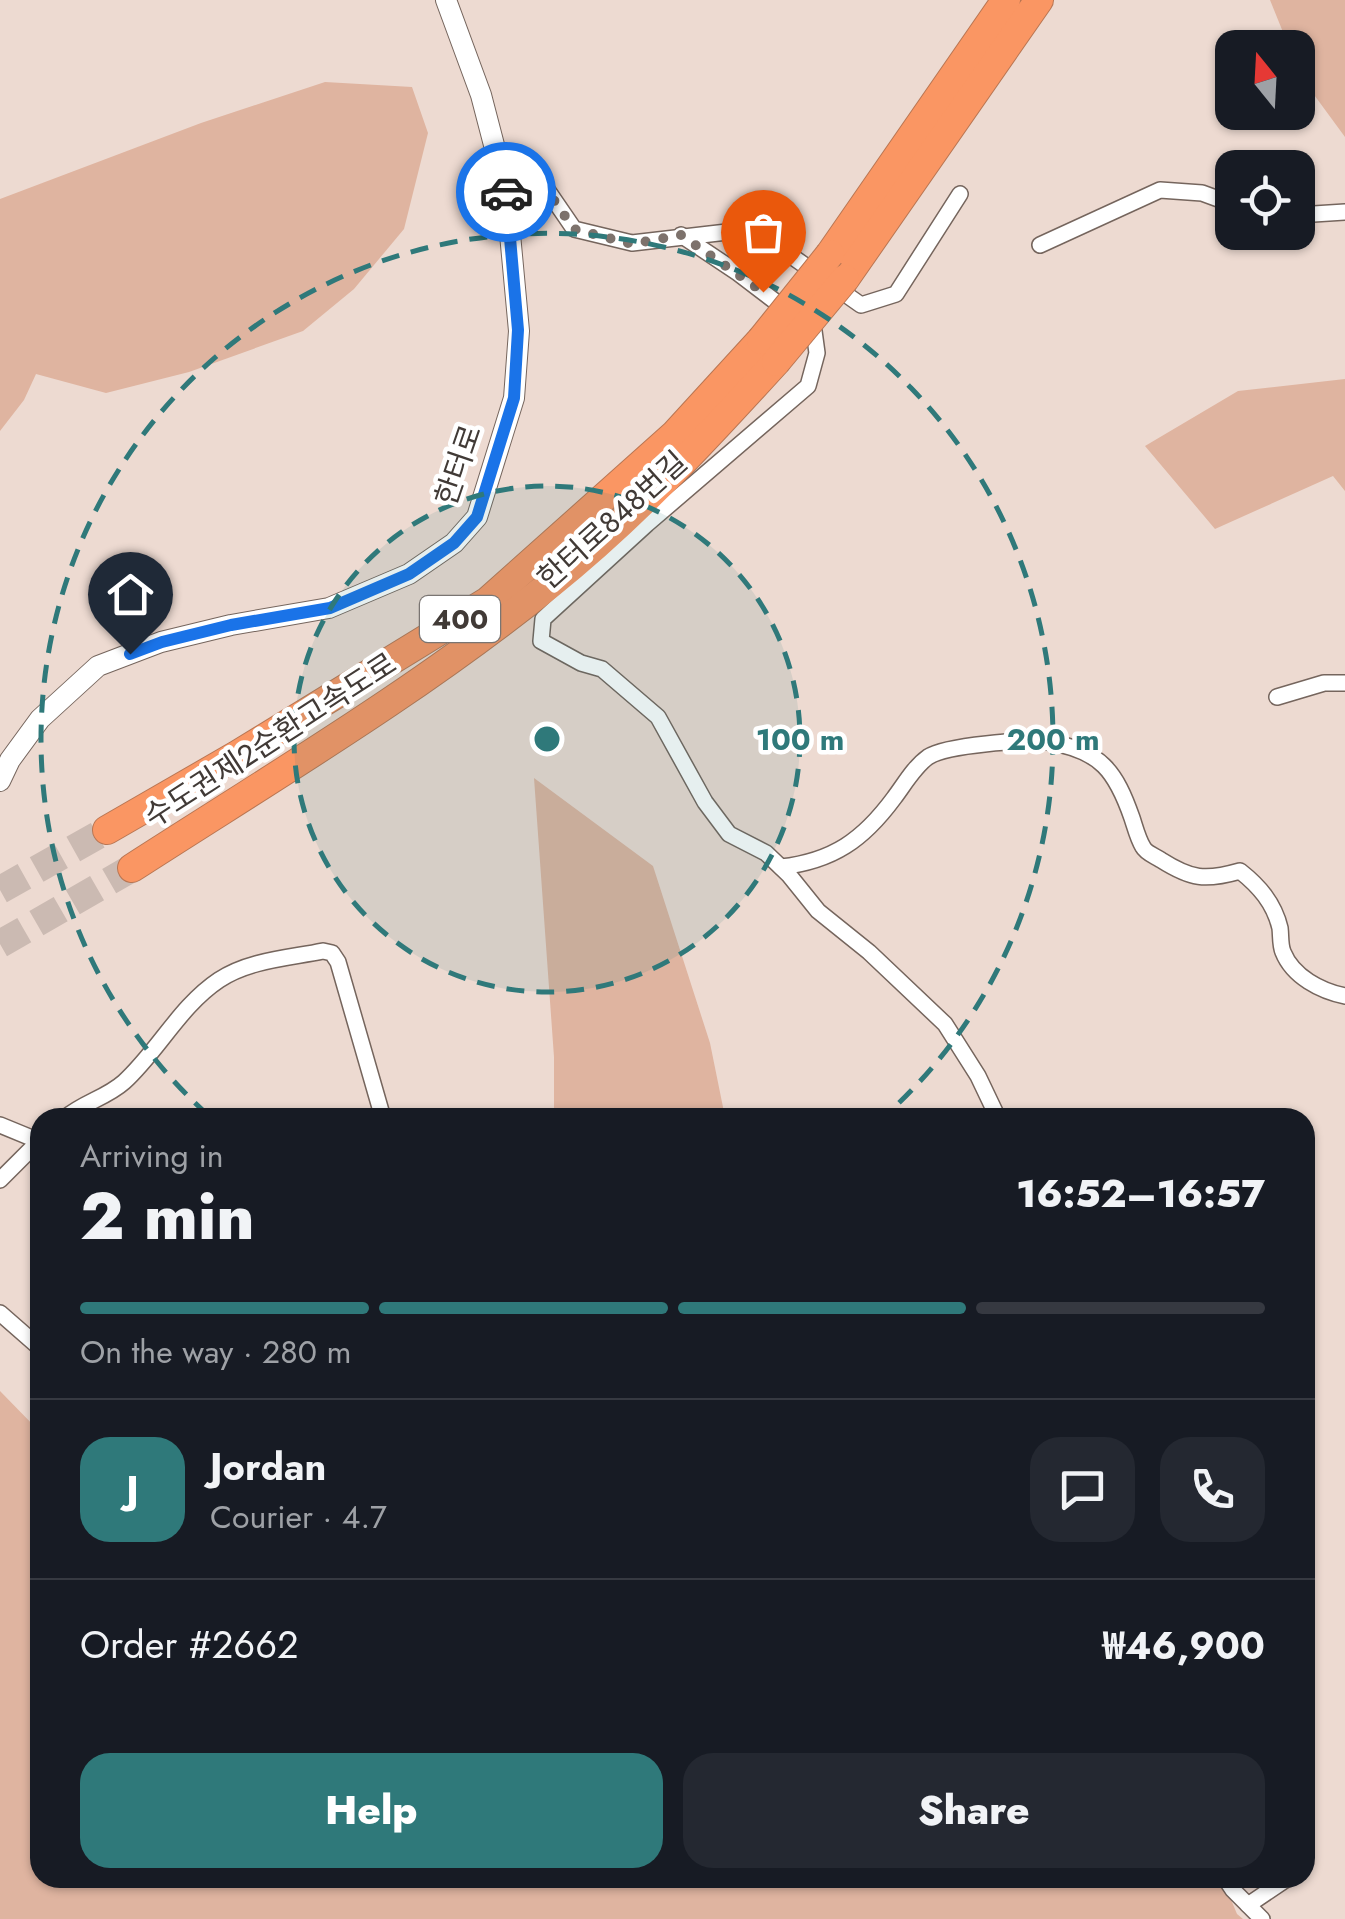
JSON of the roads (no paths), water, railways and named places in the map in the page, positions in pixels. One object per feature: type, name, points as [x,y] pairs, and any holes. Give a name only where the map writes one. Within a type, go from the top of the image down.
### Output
[{"type":"highway","name":"수도권제2순환고속도로","points":[[132,868],[394,699],[550,585],[624,522],[768,351],[830,254],[1006,0]]},
{"type":"highway","name":"수도권제2순환고속도로","points":[[106,830],[238,756],[488,600],[768,351],[845,279],[1039,0]]},
{"type":"main road","name":"한터로","points":[[0,781],[40,719],[98,666],[162,642],[330,608],[409,574],[454,543],[477,517],[514,398],[518,330],[506,191],[481,96],[446,0]]},
{"type":"street","points":[[497,159],[537,176],[574,229],[632,244],[753,229],[861,305],[896,294],[960,194]]},
{"type":"street","points":[[1040,244],[1160,190],[1215,198]]},
{"type":"street","points":[[1315,214],[1345,212]]},
{"type":"street","name":"한터로848번길","points":[[681,235],[814,331],[818,353],[808,386],[646,524],[544,620],[541,641],[581,663],[602,669],[658,717],[705,802],[729,834],[766,853],[818,911],[869,952],[945,1024],[993,1108]]},
{"type":"street","points":[[1278,697],[1324,683],[1345,683]]},
{"type":"street","points":[[781,868],[816,863],[836,854],[882,815],[930,755],[1014,741],[1049,742],[1086,753],[1106,765],[1120,783],[1144,849],[1187,876],[1220,876],[1240,871],[1259,886],[1271,904],[1280,926],[1282,951],[1293,967],[1321,990],[1345,996]]},
{"type":"street","points":[[78,1108],[107,1096],[127,1080],[198,998],[220,980],[264,962],[323,951],[332,952],[338,962],[380,1108]]},
{"type":"street","points":[[0,1125],[30,1136]]},
{"type":"street","points":[[0,1180],[30,1150]]},
{"type":"street","points":[[0,1313],[30,1339]]},
{"type":"street","points":[[1234,1888],[1262,1919]]},
{"type":"street","points":[[1248,1905],[1273,1888]]},
{"type":"tunnel","points":[[0,890],[107,830]]},
{"type":"tunnel","points":[[0,944],[132,868]]}]
